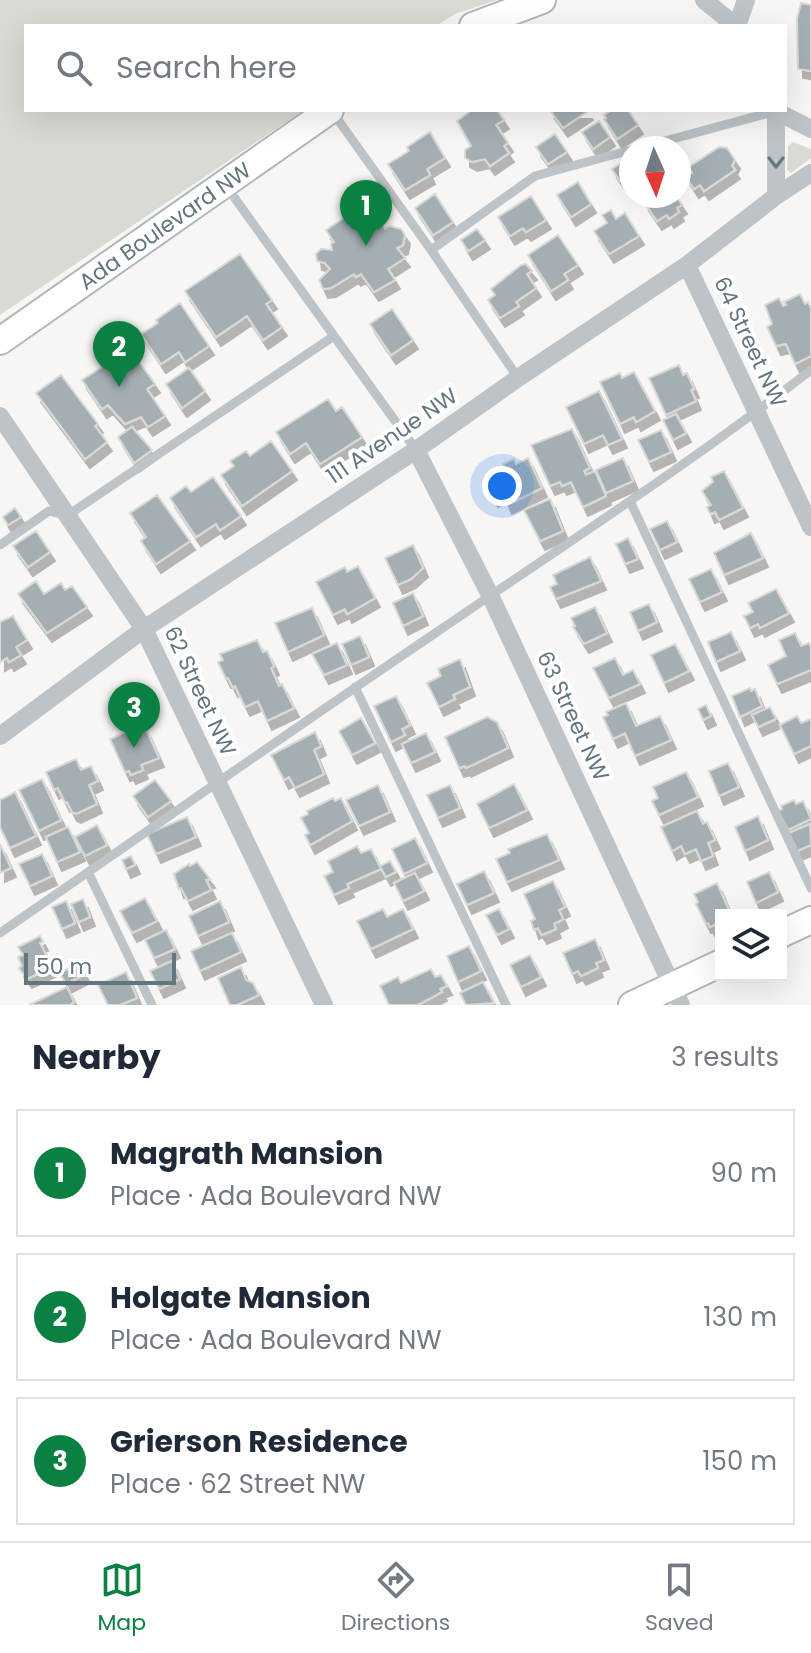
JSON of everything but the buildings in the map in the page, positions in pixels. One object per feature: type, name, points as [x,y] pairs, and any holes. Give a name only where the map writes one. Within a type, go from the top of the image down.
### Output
[{"type":"street","points":[[478,24],[542,0]]},
{"type":"street","points":[[704,0],[734,24]]},
{"type":"street","points":[[737,24],[746,0]]},
{"type":"street","name":"Ada Boulevard NW","points":[[0,341],[327,112]]},
{"type":"street","points":[[776,112],[776,196]]},
{"type":"street","points":[[778,112],[811,129]]},
{"type":"street","name":"111 Avenue NW","points":[[0,736],[144,629],[416,450],[687,265],[811,173]]},
{"type":"street","name":"64 Street NW","points":[[687,265],[811,527]]},
{"type":"street","name":"62 Street NW","points":[[0,416],[144,629],[324,1005]]},
{"type":"street","name":"63 Street NW","points":[[416,450],[490,595],[676,996]]},
{"type":"street","points":[[787,931],[811,920]]},
{"type":"street","points":[[632,1005],[676,996],[715,967]]},
{"type":"lane","points":[[331,112],[518,378]]},
{"type":"lane","points":[[683,136],[772,112]]},
{"type":"lane","points":[[431,250],[535,176],[619,153]]},
{"type":"lane","points":[[225,184],[416,450]]},
{"type":"lane","points":[[0,545],[49,511],[68,515],[334,336]]},
{"type":"lane","points":[[0,933],[630,501],[811,370]]},
{"type":"lane","points":[[630,501],[811,888]]},
{"type":"lane","points":[[355,687],[506,1005]]},
{"type":"lane","points":[[88,872],[152,1005]]},
{"type":"shaded area","points":[[0,0],[497,0],[455,14],[439,24],[24,24],[24,112],[301,112],[0,315]]},
{"type":"shaded area","points":[[793,142],[811,149],[811,158],[791,173],[787,170],[788,146]]},
{"type":"place","name":"Magrath Mansion","points":[[366,246]]},
{"type":"place","name":"Holgate Mansion","points":[[119,387]]},
{"type":"place","name":"Grierson Residence","points":[[134,748]]}]
